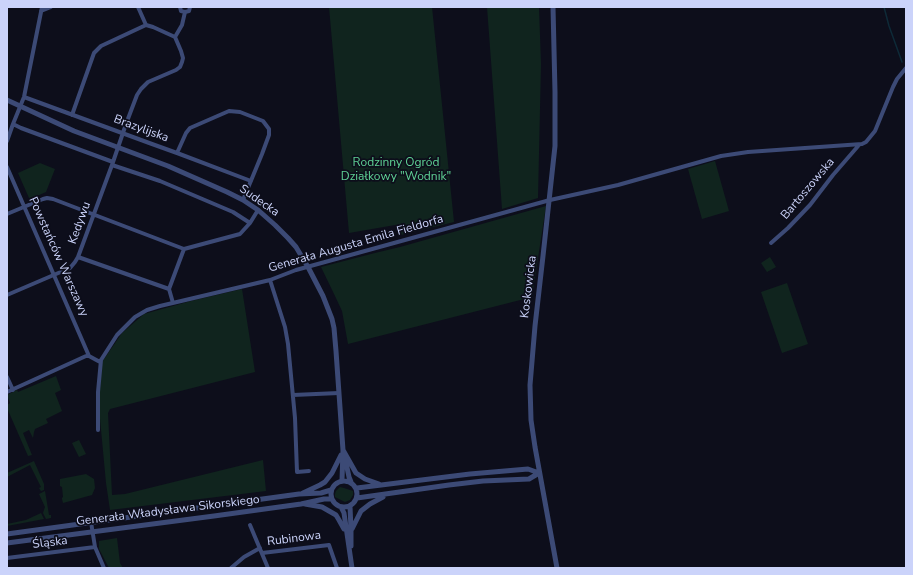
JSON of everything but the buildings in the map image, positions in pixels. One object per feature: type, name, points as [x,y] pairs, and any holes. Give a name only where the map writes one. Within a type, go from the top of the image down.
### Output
[{"type":"street","points":[[7,141],[24,97],[42,9],[51,7]]},
{"type":"street","points":[[138,7],[146,25]]},
{"type":"street","points":[[180,7],[181,11],[185,12]]},
{"type":"street","points":[[72,114],[94,53],[100,46],[146,25],[175,37],[182,25],[185,12],[189,11],[190,7]]},
{"type":"street","name":"Koskowicka","points":[[553,7],[555,146],[530,385],[531,420],[539,473],[557,568]]},
{"type":"street","name":"Kedywu","points":[[7,294],[70,268],[75,262],[94,215],[137,95],[148,82],[180,67],[183,58],[175,37]]},
{"type":"street","name":"Bartoszowska","points":[[771,244],[810,204],[858,145],[866,142],[873,134],[897,79],[906,68]]},
{"type":"street","name":"Brazylijska","points":[[24,97],[251,181]]},
{"type":"street","name":"Sudecka","points":[[7,100],[74,131],[185,174],[243,200],[258,210],[275,225],[296,247],[323,296],[334,328],[343,450],[342,480]]},
{"type":"street","points":[[177,153],[186,133],[190,128],[229,111],[240,112],[263,121],[269,129],[269,135],[243,200]]},
{"type":"street","points":[[13,124],[160,181],[232,212],[250,223]]},
{"type":"street","name":"Generała Augusta Emila Fieldorfa","points":[[98,430],[100,362],[117,335],[135,317],[147,310],[173,302],[270,280],[296,270],[308,268],[550,200],[618,185],[721,156],[748,152],[858,145]]},
{"type":"street","name":"Powstańców Warszawy","points":[[7,167],[89,356]]},
{"type":"street","points":[[7,214],[43,198],[47,198],[184,249],[240,234],[250,223],[258,210]]},
{"type":"street","points":[[173,302],[169,289],[184,249]]},
{"type":"street","points":[[78,257],[169,289]]},
{"type":"street","points":[[270,280],[286,327],[294,395],[297,472],[309,471]]},
{"type":"street","points":[[7,392],[86,356],[100,362]]},
{"type":"street","points":[[7,377],[13,390]]},
{"type":"street","points":[[294,395],[339,393]]},
{"type":"street","points":[[343,450],[356,473],[366,480],[380,485]]},
{"type":"street","points":[[299,494],[325,482],[340,459],[343,450]]},
{"type":"street","name":"Sudecka","points":[[343,450],[351,482]]},
{"type":"street","points":[[528,470],[537,459]]},
{"type":"street","points":[[357,488],[470,474],[528,470],[539,473],[533,481]]},
{"type":"street","points":[[342,480],[351,482],[357,488],[358,492],[357,498],[353,504],[346,507],[341,507],[334,503],[331,493],[335,484],[342,480]]},
{"type":"street","points":[[357,498],[469,483],[533,481],[542,488]]},
{"type":"street","name":"Generała Władysława Sikorskiego","points":[[7,534],[299,494],[321,493],[332,490]]},
{"type":"street","points":[[351,530],[358,515],[365,507],[387,494]]},
{"type":"street","name":"Generała Władysława Sikorskiego","points":[[7,543],[332,499]]},
{"type":"street","points":[[301,504],[322,507],[330,511],[336,515],[347,534]]},
{"type":"street","points":[[350,506],[351,559]]},
{"type":"street","points":[[341,507],[344,513],[352,568]]},
{"type":"street","points":[[91,522],[95,548],[104,568]]},
{"type":"street","points":[[250,525],[268,568]]},
{"type":"street","name":"Rubinowa","points":[[262,553],[329,545],[337,568]]},
{"type":"street","name":"Śląska","points":[[7,558],[95,548]]},
{"type":"street","points":[[231,568],[244,557],[260,548]]},
{"type":"green space","name":"Rodzinny Ogród Działkowy \"Wodnik\"","points":[[329,7],[432,7],[454,222],[401,235],[401,224],[349,233]]},
{"type":"green space","points":[[487,7],[539,7],[541,64],[538,198],[502,209]]},
{"type":"green space","points":[[715,161],[729,211],[702,219],[688,169]]},
{"type":"green space","points":[[40,163],[55,169],[46,192],[30,199],[18,173]]},
{"type":"green space","points":[[546,206],[532,297],[348,344],[342,311],[321,267],[400,247]]},
{"type":"green space","points":[[770,257],[776,267],[767,272],[761,263]]},
{"type":"green space","points":[[787,283],[808,344],[782,353],[761,292]]},
{"type":"green space","points":[[242,289],[255,372],[110,409],[108,413],[112,495],[125,494],[263,460],[266,491],[110,510],[100,419],[102,362],[122,333],[144,314]]},
{"type":"green space","points":[[56,376],[61,390],[55,393],[62,411],[46,419],[48,423],[35,429],[33,438],[29,430],[23,433],[32,455],[28,456],[7,408],[7,405],[10,403],[7,395]]},
{"type":"green space","points":[[79,440],[86,454],[79,457],[72,443]]},
{"type":"green space","points":[[34,461],[44,484],[44,490],[41,491],[39,488],[41,487],[30,465],[7,477],[7,473]]},
{"type":"green space","points":[[86,474],[94,479],[95,488],[92,495],[63,503],[60,479]]},
{"type":"green space","points":[[340,487],[353,491],[353,495],[350,500],[345,502],[335,497],[336,491]]},
{"type":"green space","points":[[45,491],[49,515],[51,515],[51,518],[46,519],[43,513],[45,507],[39,494]]},
{"type":"green space","points":[[41,513],[44,519],[7,526],[7,524],[26,520]]},
{"type":"green space","points":[[117,538],[120,563],[123,568],[109,568],[99,549],[99,541]]},
{"type":"waterway","points":[[884,7],[902,62]]}]
